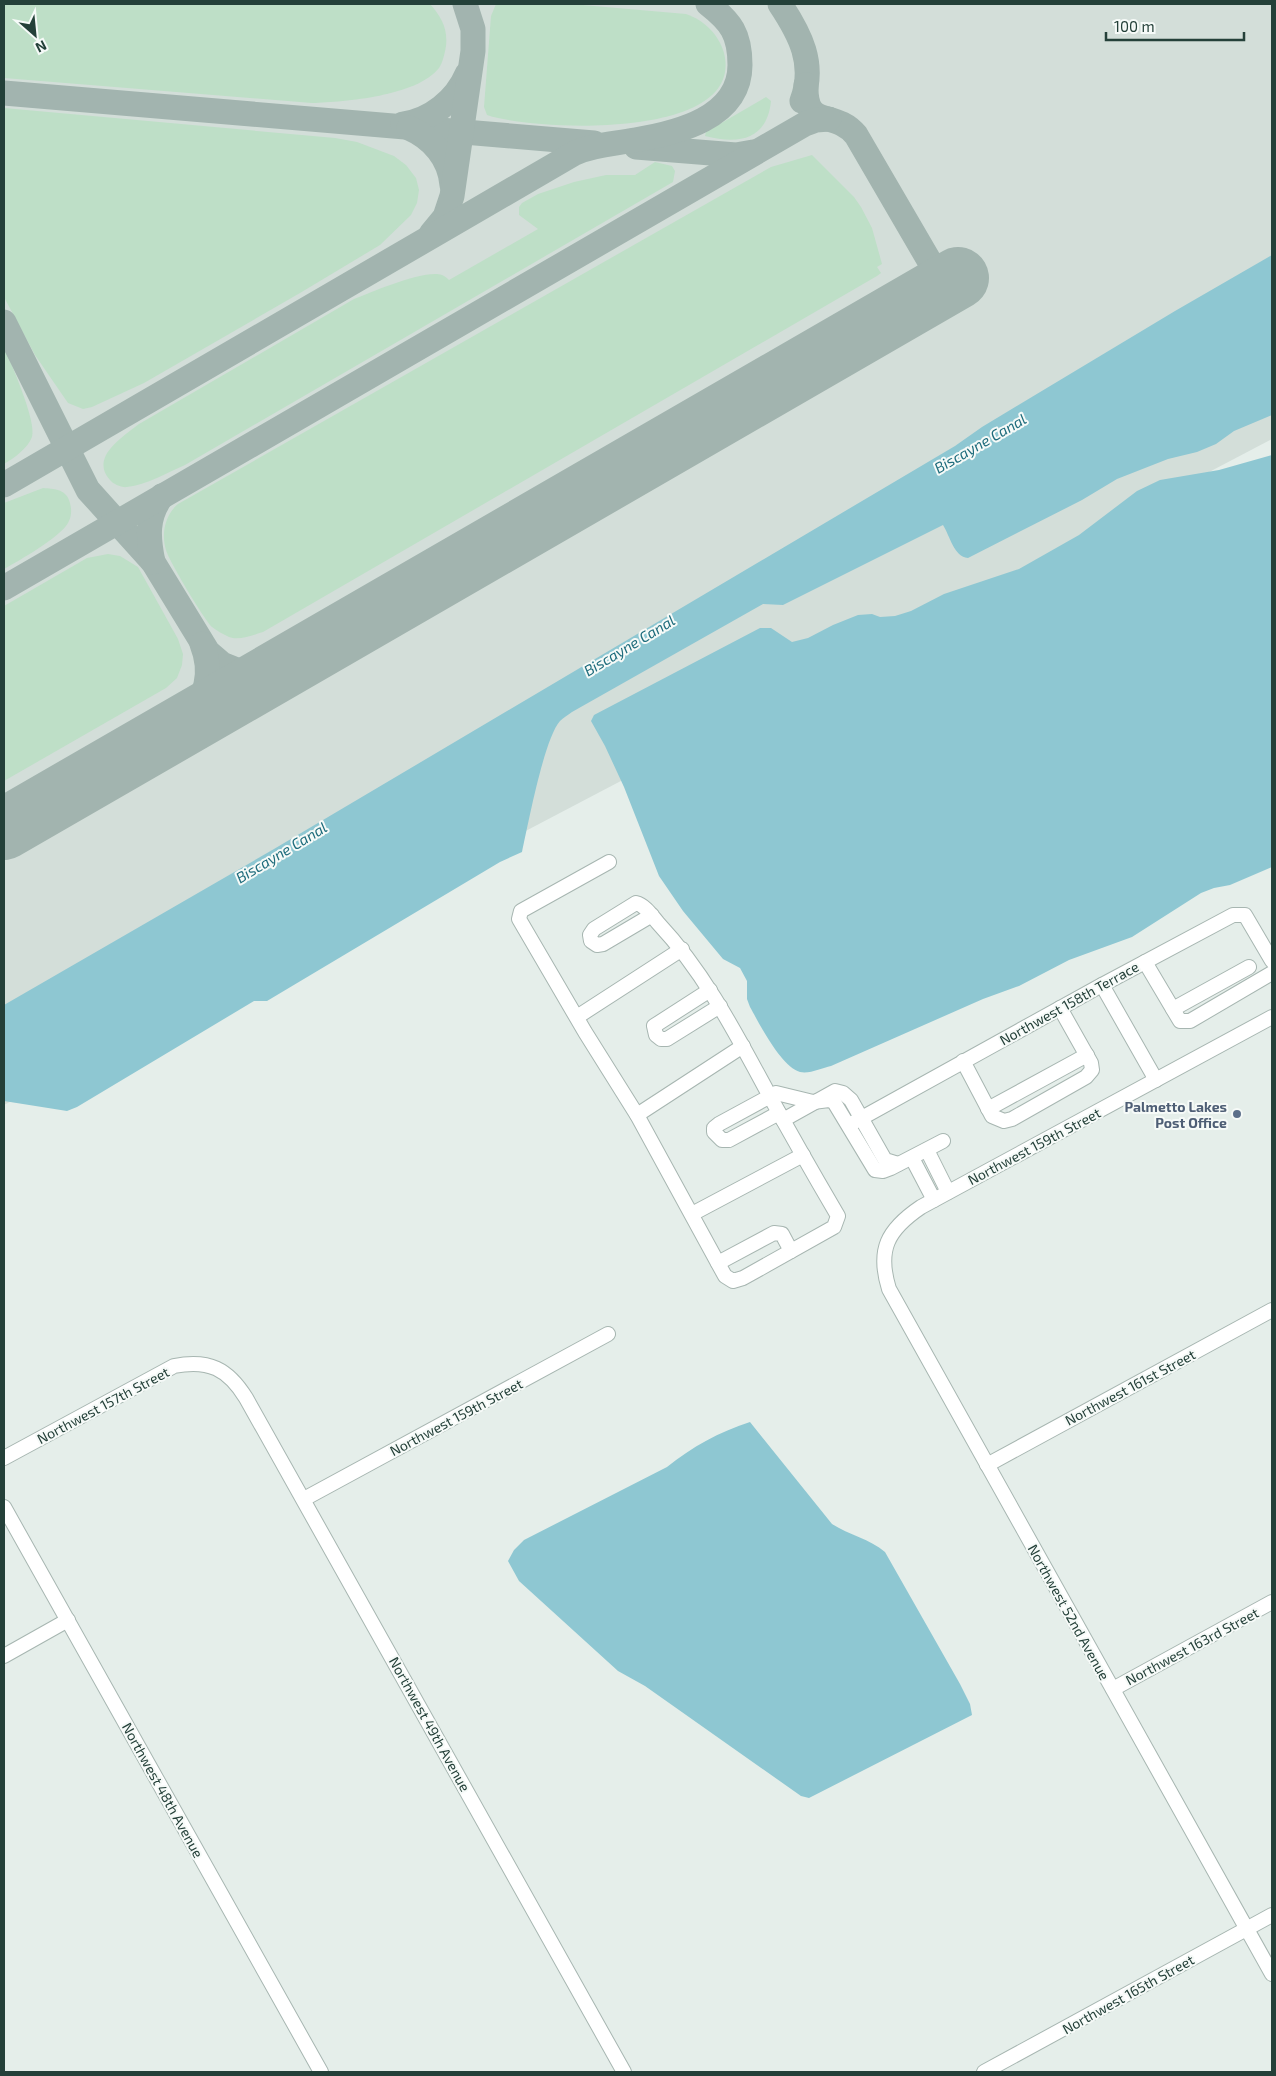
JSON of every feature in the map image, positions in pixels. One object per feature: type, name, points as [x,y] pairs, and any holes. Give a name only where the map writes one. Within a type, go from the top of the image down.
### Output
[{"type":"street","points":[[609,862],[521,911],[519,919],[637,1115],[725,1276],[733,1281],[743,1278],[834,1227],[838,1216],[720,1006],[682,949],[652,915]]},
{"type":"street","name":"Northwest 158th Terrace","points":[[855,1121],[1232,915],[1245,914],[1272,961]]},
{"type":"street","points":[[577,1017],[682,949]]},
{"type":"street","points":[[1145,962],[1180,1022],[1190,1021],[1272,973]]},
{"type":"street","points":[[1173,1009],[1249,967]]},
{"type":"street","points":[[1102,985],[1156,1080]]},
{"type":"street","points":[[710,990],[654,1026],[656,1035],[661,1039],[668,1039],[720,1006]]},
{"type":"street","points":[[963,1061],[992,1116],[1004,1121],[1012,1119],[1090,1073],[1091,1063],[1060,1008]]},
{"type":"street","name":"Northwest 159th Street","points":[[886,1244],[892,1231],[903,1219],[934,1200],[1272,1017]]},
{"type":"street","points":[[637,1115],[743,1046]]},
{"type":"street","points":[[988,1109],[1087,1055]]},
{"type":"street","points":[[813,1102],[776,1093],[719,1124],[714,1128],[714,1132],[722,1140],[729,1140],[813,1102],[829,1100],[834,1102],[855,1121],[873,1168],[883,1171],[943,1141]]},
{"type":"street","points":[[927,1150],[948,1192]]},
{"type":"street","points":[[692,1214],[803,1155]]},
{"type":"street","points":[[912,1158],[934,1200]]},
{"type":"street","points":[[718,1264],[774,1233],[782,1234],[791,1251]]},
{"type":"street","name":"Northwest 52nd Avenue","points":[[886,1244],[883,1258],[884,1274],[889,1290],[1272,1974]]},
{"type":"street","name":"Northwest 161st Street","points":[[987,1465],[1272,1310]]},
{"type":"street","name":"Northwest 159th Street","points":[[304,1499],[608,1334]]},
{"type":"street","name":"Northwest 157th Street","points":[[4,1458],[174,1366],[189,1363],[203,1364],[216,1368],[231,1378]]},
{"type":"street","name":"Northwest 49th Avenue","points":[[231,1378],[246,1398],[304,1499],[624,2072]]},
{"type":"street","name":"Northwest 48th Avenue","points":[[4,1507],[321,2072]]},
{"type":"street","name":"Northwest 163rd Street","points":[[1113,1689],[1272,1602]]},
{"type":"street","points":[[4,1656],[68,1620]]},
{"type":"street","name":"Northwest 165th Street","points":[[984,2072],[1272,1915]]},
{"type":"shaded area","points":[[4,4],[1272,4],[1272,439],[4,1105]]},
{"type":"green space","points":[[4,4],[430,4],[443,23],[446,34],[446,46],[439,68],[429,78],[415,85],[380,96],[326,102],[312,103],[4,78]]},
{"type":"green space","points":[[496,4],[571,4],[686,14],[705,24],[715,34],[722,46],[724,53],[722,82],[703,102],[671,116],[631,123],[588,126],[547,124],[511,121],[487,115],[484,107],[491,16]]},
{"type":"green space","points":[[766,97],[771,101],[768,114],[764,124],[757,132],[740,139],[729,140],[705,136],[706,132]]},
{"type":"green space","points":[[4,108],[335,138],[357,142],[394,156],[406,165],[416,178],[419,190],[417,203],[411,215],[380,245],[144,383],[92,407],[83,409],[68,403],[35,355],[5,299]]},
{"type":"green space","points":[[812,155],[854,197],[861,207],[872,228],[882,264],[877,267],[881,273],[263,632],[246,637],[233,638],[216,630],[208,622],[180,577],[166,550],[164,538],[165,525],[170,514],[178,504],[771,167]]},
{"type":"green space","points":[[655,162],[672,166],[675,171],[673,182],[185,465],[134,486],[120,486],[110,480],[105,471],[106,455],[118,441],[139,424],[354,299],[398,282],[424,275],[442,275],[449,280],[538,229],[519,215],[519,207],[522,203],[538,194],[574,182],[606,175],[635,175]]},
{"type":"green space","points":[[4,347],[27,406],[33,429],[32,437],[24,449],[4,464]]},
{"type":"green space","points":[[43,488],[59,490],[67,496],[71,509],[68,523],[48,542],[4,569],[4,503]]},
{"type":"green space","points":[[108,554],[120,556],[138,567],[178,639],[183,654],[182,665],[177,678],[166,688],[4,781],[4,606],[87,558]]},
{"type":"water","name":"Biscayne Canal","points":[[1272,255],[1272,415],[1234,431],[1216,444],[1197,452],[1168,459],[1117,479],[1082,500],[968,558],[959,554],[943,525],[783,605],[763,604],[572,712],[560,721],[548,745],[532,803],[522,852],[500,862],[267,1001],[254,1001],[77,1107],[67,1111],[4,1101],[4,1005],[274,849],[955,446],[982,427]]},
{"type":"water","points":[[1272,455],[1272,867],[1230,885],[1201,893],[1132,937],[1069,960],[1019,986],[983,999],[831,1066],[808,1072],[800,1072],[785,1062],[771,1044],[750,1007],[747,999],[747,981],[740,968],[723,959],[683,911],[659,876],[624,787],[591,721],[594,715],[760,628],[771,628],[792,642],[808,638],[858,615],[895,616],[911,611],[944,594],[1019,569],[1079,535],[1137,491],[1160,480],[1219,470]]},
{"type":"water","points":[[750,1422],[832,1524],[885,1552],[960,1684],[970,1704],[972,1715],[809,1798],[801,1796],[645,1686],[618,1671],[519,1581],[508,1561],[514,1550],[524,1540],[667,1467],[686,1453],[727,1430]]},
{"type":"taxiway","points":[[431,234],[445,217],[452,196],[473,51],[473,29],[465,4]]},
{"type":"taxiway","points":[[4,485],[575,153],[597,146],[669,133],[703,120],[718,110],[730,98],[737,83],[740,54],[733,30],[723,17],[708,4]]},
{"type":"taxiway","points":[[780,4],[794,27],[804,50],[807,74],[802,101]]},
{"type":"taxiway","points":[[403,124],[423,118],[441,107],[456,92],[467,74]]},
{"type":"taxiway","points":[[806,85],[810,109],[822,118],[839,122],[856,135],[944,286]]},
{"type":"taxiway","points":[[4,93],[594,143]]},
{"type":"taxiway","points":[[4,588],[805,124],[816,120],[829,119]]},
{"type":"taxiway","points":[[409,128],[425,137],[438,150],[448,166],[452,185]]},
{"type":"taxiway","points":[[636,147],[736,155],[753,152]]},
{"type":"taxiway","points":[[4,322],[88,490],[153,562],[208,652],[222,664],[242,672],[274,673]]},
{"type":"taxiway","points":[[153,562],[149,536],[151,520],[153,512],[162,496]]},
{"type":"taxiway","points":[[188,722],[199,703],[206,685],[207,665],[202,644]]},
{"type":"runway","points":[[4,829],[958,278]]},
{"type":"place","name":"Palmetto Lakes Post Office","points":[[1237,1114]]}]
